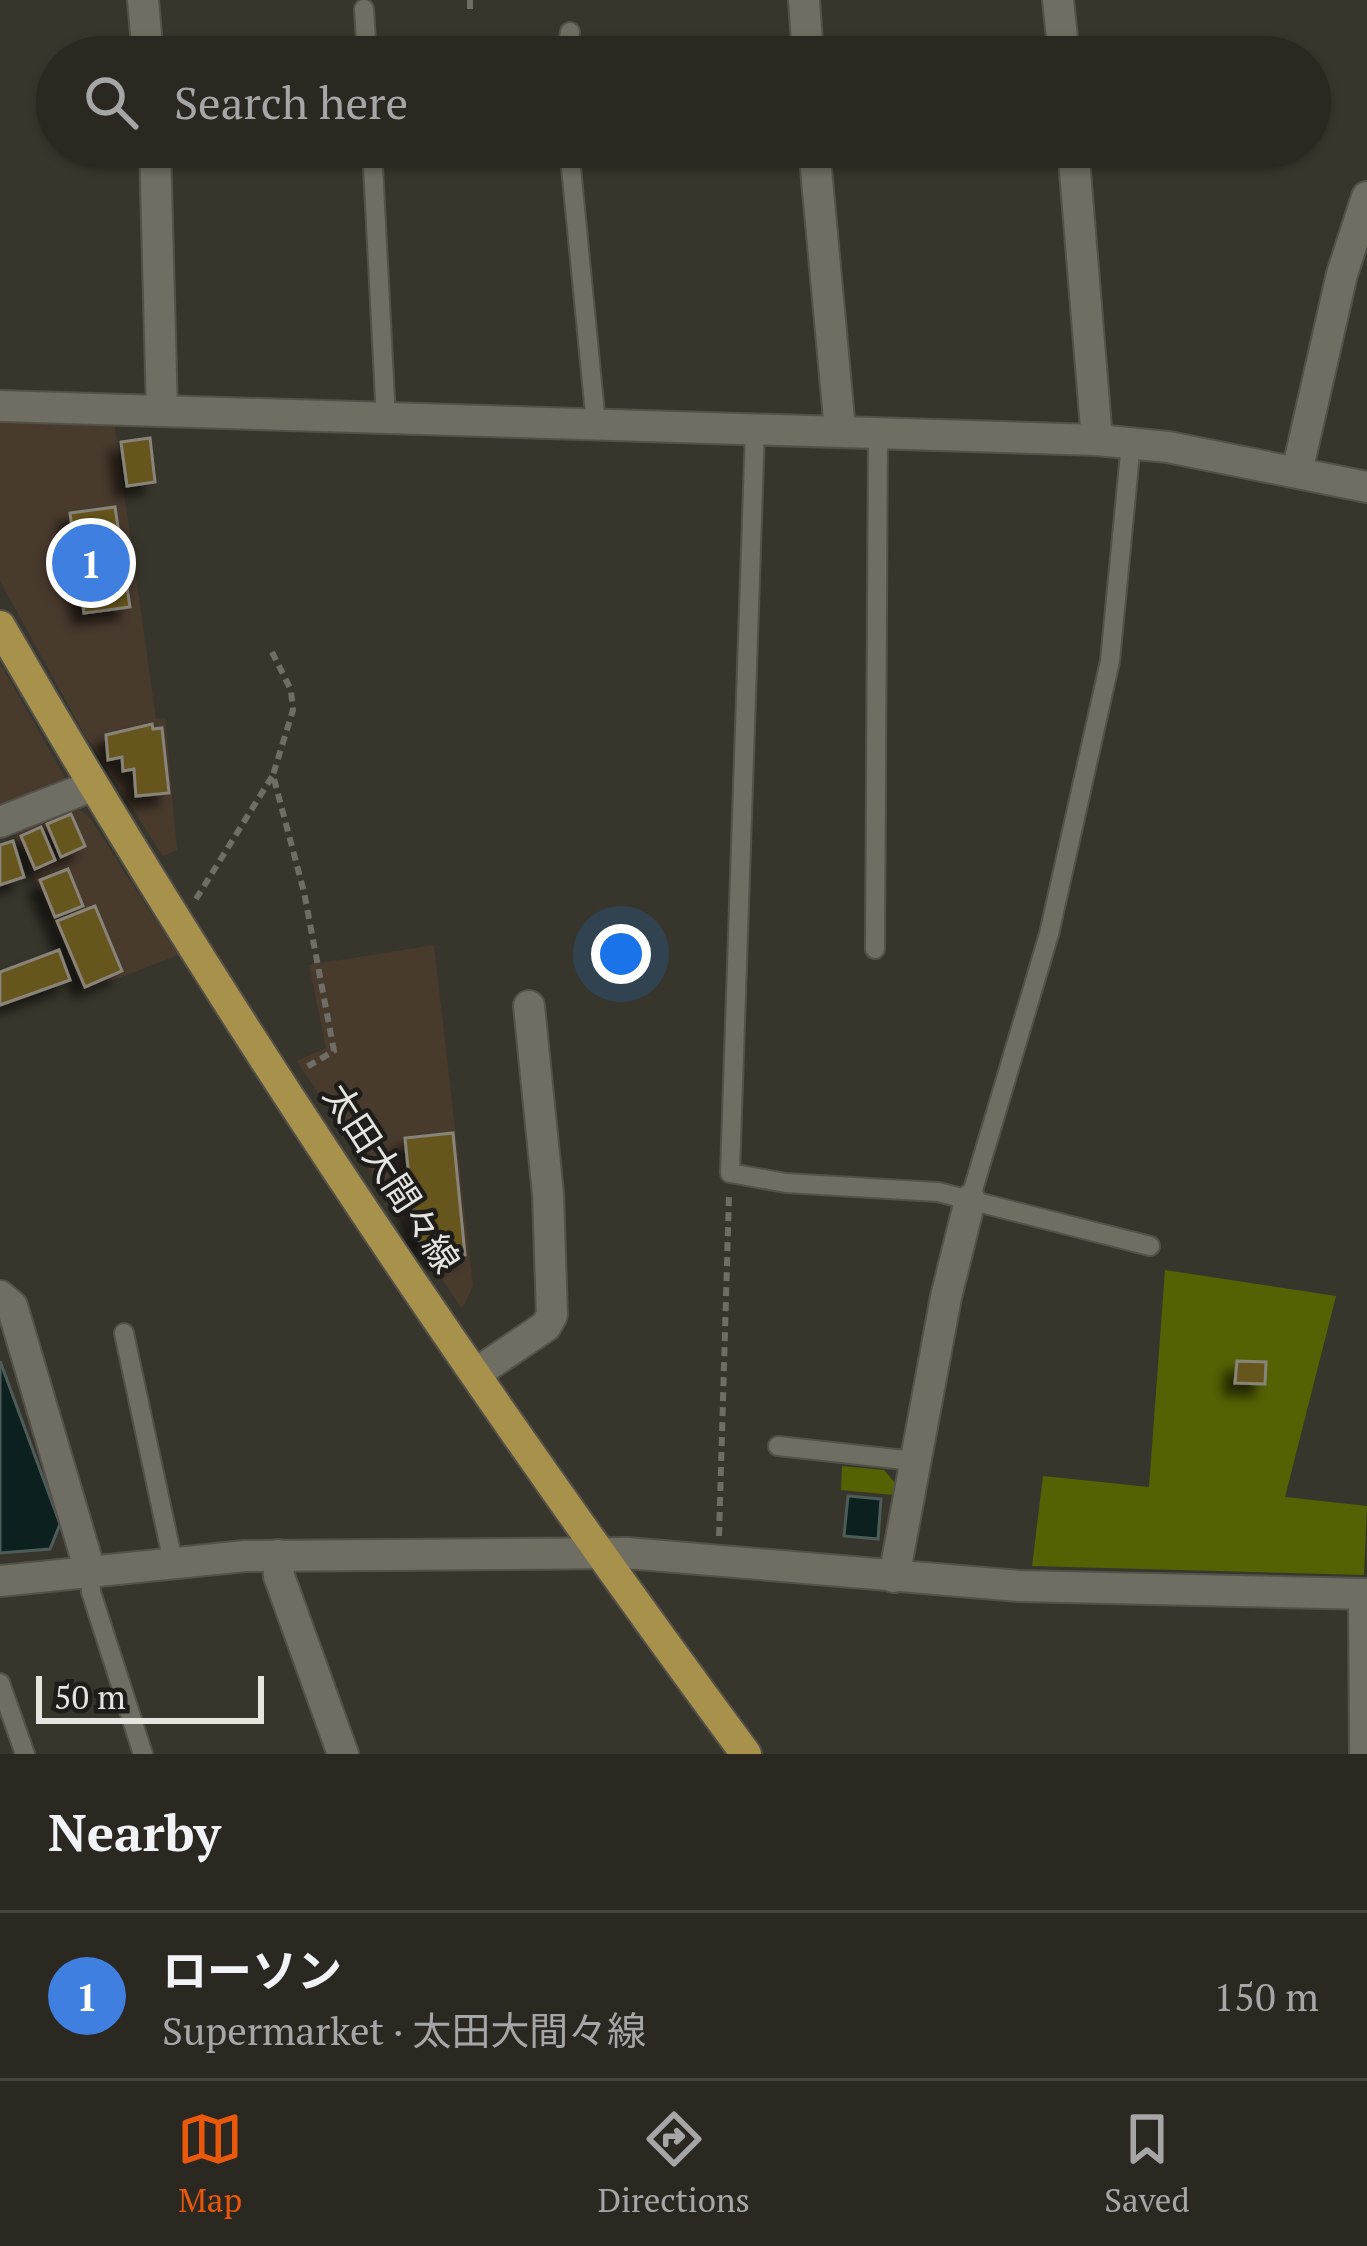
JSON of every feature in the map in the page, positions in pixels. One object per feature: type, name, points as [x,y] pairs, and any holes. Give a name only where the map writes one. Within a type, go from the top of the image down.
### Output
[{"type":"main road","name":"太田大間々線","points":[[0,626],[173,914],[475,1374],[598,1553],[746,1754]]},
{"type":"street","points":[[143,0],[146,36]]},
{"type":"street","points":[[804,0],[807,36]]},
{"type":"street","points":[[1058,0],[1062,36]]},
{"type":"street","points":[[156,168],[163,410]]},
{"type":"street","points":[[816,168],[840,430]]},
{"type":"street","points":[[1075,168],[1097,440]]},
{"type":"street","points":[[1297,472],[1342,274],[1367,197]]},
{"type":"street","points":[[0,406],[1097,440],[1367,487]]},
{"type":"street","points":[[0,822],[92,786]]},
{"type":"street","points":[[475,1374],[545,1326],[552,1315],[548,1194],[529,1006]]},
{"type":"street","points":[[894,1577],[970,1200]]},
{"type":"street","points":[[0,1296],[12,1306],[90,1571]]},
{"type":"street","points":[[0,1581],[278,1555],[598,1553],[1019,1586],[1366,1594],[1365,1754]]},
{"type":"street","points":[[278,1555],[279,1576],[344,1754]]},
{"type":"lane","points":[[364,9],[366,36]]},
{"type":"lane","points":[[569,36],[570,32]]},
{"type":"lane","points":[[373,168],[386,419]]},
{"type":"lane","points":[[570,168],[596,424]]},
{"type":"lane","points":[[755,429],[730,1174],[970,1200],[1150,1246]]},
{"type":"lane","points":[[875,950],[878,431]]},
{"type":"lane","points":[[970,1200],[1049,934],[1110,661],[1131,443]]},
{"type":"lane","points":[[124,1333],[173,1562]]},
{"type":"lane","points":[[778,1446],[914,1461]]},
{"type":"lane","points":[[90,1571],[91,1592],[143,1754]]},
{"type":"lane","points":[[0,1683],[25,1754]]},
{"type":"path","points":[[470,0],[470,12]]},
{"type":"path","points":[[173,914],[197,898],[273,775],[293,710],[291,690],[272,652]]},
{"type":"path","points":[[273,775],[304,892],[334,1051],[281,1080]]},
{"type":"path","points":[[718,1559],[730,1174]]},
{"type":"shaded area","points":[[0,419],[114,421],[156,719],[165,718],[177,850],[163,856],[83,732],[0,581]]},
{"type":"shaded area","points":[[0,663],[67,781],[0,812]]},
{"type":"shaded area","points":[[78,809],[90,818],[178,955],[83,992],[14,833]]},
{"type":"shaded area","points":[[434,945],[473,1286],[462,1309],[297,1061],[326,1048],[309,965]]},
{"type":"green space","points":[[1165,1270],[1336,1296],[1285,1497],[1367,1506],[1364,1575],[1032,1566],[1043,1476],[1149,1487]]},
{"type":"green space","points":[[842,1466],[884,1470],[896,1484],[894,1495],[841,1490]]},
{"type":"water","points":[[0,1361],[60,1524],[50,1549],[0,1553]]},
{"type":"water","points":[[848,1496],[881,1499],[878,1539],[844,1536]]},
{"type":"building","points":[[150,438],[155,482],[127,486],[121,442]]},
{"type":"building","points":[[115,507],[130,607],[84,613],[70,513]]},
{"type":"building","points":[[152,724],[153,729],[162,728],[169,793],[136,796],[134,769],[123,771],[122,757],[108,760],[106,735]]},
{"type":"building","points":[[71,814],[85,846],[61,857],[47,824]]},
{"type":"building","points":[[41,827],[55,860],[35,869],[21,836]]},
{"type":"building","points":[[13,841],[24,877],[0,885],[0,845]]},
{"type":"building","points":[[68,869],[83,906],[55,917],[40,880]]},
{"type":"building","points":[[95,906],[122,971],[85,987],[57,921]]},
{"type":"building","points":[[59,950],[70,980],[0,1005],[0,972]]},
{"type":"building","points":[[453,1133],[465,1255],[442,1257],[415,1238],[405,1138]]},
{"type":"building","points":[[1237,1361],[1266,1362],[1265,1384],[1235,1383]]},
{"type":"place","name":"ローソン","points":[[91,563]]}]
